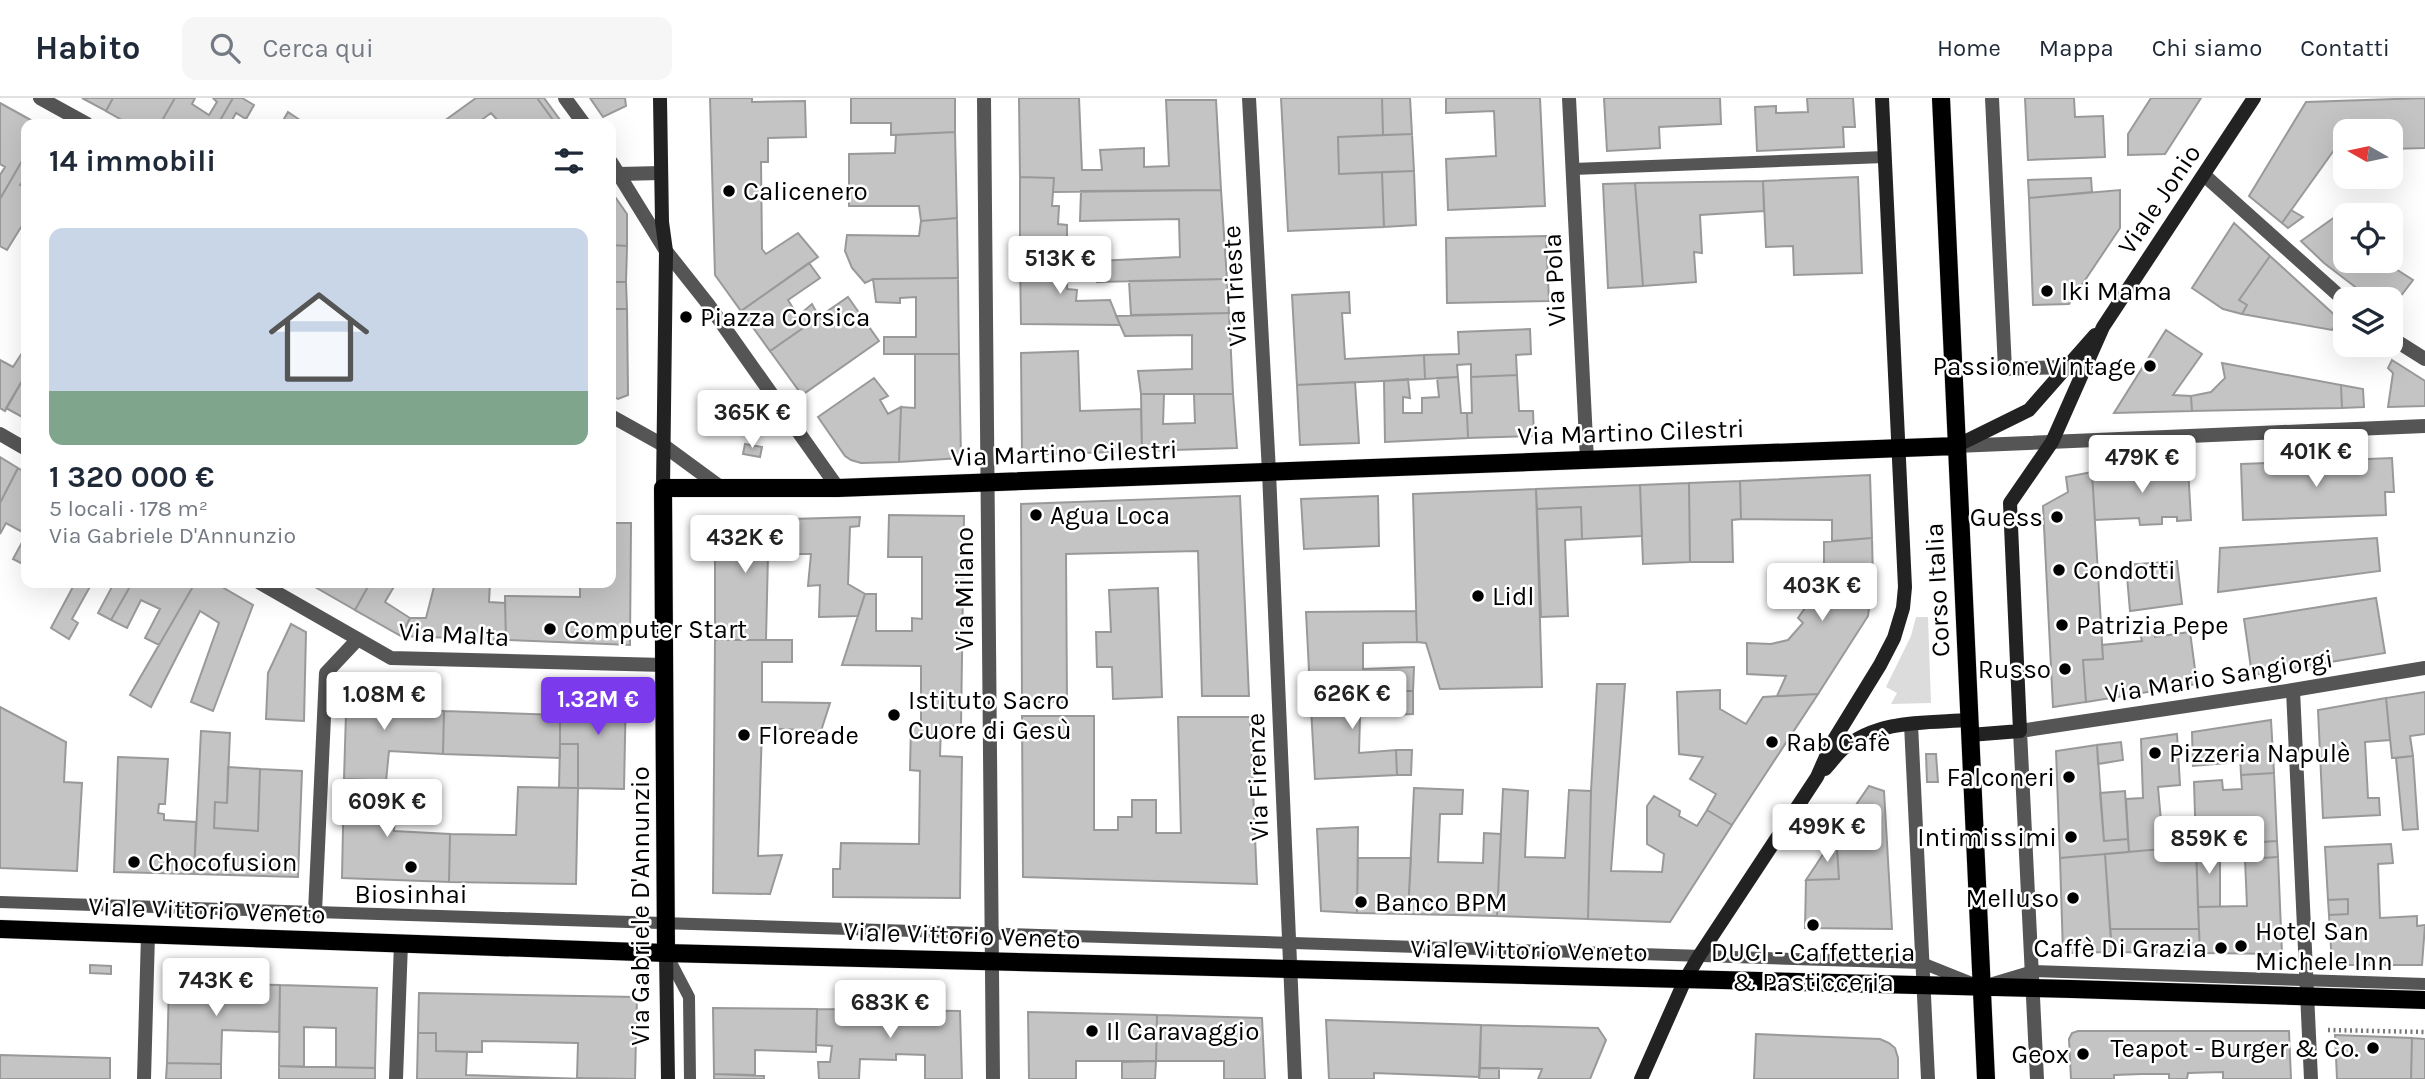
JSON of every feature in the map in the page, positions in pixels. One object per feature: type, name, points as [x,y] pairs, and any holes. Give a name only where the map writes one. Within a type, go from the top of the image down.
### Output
[{"type":"main road","points":[[660,98],[666,251],[663,488]]},
{"type":"main road","name":"Corso Italia","points":[[1817,778],[1832,743],[1894,638],[1903,608],[1905,587],[1882,98]]},
{"type":"main road","name":"Corso Italia","points":[[1941,98],[1986,1079]]},
{"type":"main road","name":"Viale Jonio","points":[[2103,327],[2254,98]]},
{"type":"main road","points":[[1956,446],[2029,410],[2103,327]]},
{"type":"main road","points":[[1642,1079],[1685,980],[1699,956],[1817,778],[1844,748],[1876,729],[1911,723],[2020,731],[2010,503],[2052,442],[2103,327]]},
{"type":"main road","name":"Via Martino Cilestri","points":[[663,488],[838,488],[1956,446]]},
{"type":"main road","name":"Via Gabriele D'Annunzio","points":[[663,488],[668,1079]]},
{"type":"main road","name":"Viale Vittorio Veneto","points":[[0,929],[666,953],[1923,986],[1982,987],[2033,979],[2307,988],[2425,1000]]},
{"type":"street","points":[[40,98],[78,119]]},
{"type":"street","points":[[565,98],[580,119]]},
{"type":"street","name":"Via Milano","points":[[984,98],[992,1079]]},
{"type":"street","name":"Via Trieste","points":[[1249,98],[1269,472]]},
{"type":"street","name":"Via Pola","points":[[1569,98],[1587,460]]},
{"type":"street","points":[[1992,98],[2004,369],[2065,367]]},
{"type":"street","points":[[616,168],[661,173]]},
{"type":"street","points":[[616,170],[666,251],[708,304],[838,488]]},
{"type":"street","points":[[2204,175],[2333,290]]},
{"type":"street","points":[[2403,345],[2425,359]]},
{"type":"street","points":[[616,419],[663,445],[723,489]]},
{"type":"street","name":"Via Martino Cilestri","points":[[1956,446],[2425,425]]},
{"type":"street","points":[[0,434],[21,446]]},
{"type":"street","name":"Via Firenze","points":[[1269,472],[1294,1079]]},
{"type":"street","name":"Via Malta","points":[[269,588],[391,658],[664,666]]},
{"type":"street","points":[[315,912],[326,673],[358,639]]},
{"type":"street","name":"Via Mario Sangiorgi","points":[[2020,731],[2425,668]]},
{"type":"street","points":[[2293,690],[2311,1079]]},
{"type":"street","points":[[1911,723],[1928,1079]]},
{"type":"street","points":[[2020,731],[2037,1079]]},
{"type":"street","points":[[144,1079],[148,934]]},
{"type":"street","points":[[396,1079],[401,943]]},
{"type":"lane","points":[[1573,169],[1885,157]]},
{"type":"lane","points":[[0,902],[1922,963],[1982,987]]},
{"type":"lane","points":[[666,953],[689,997],[690,1079]]},
{"type":"lane","points":[[2307,988],[2425,984]]},
{"type":"path","points":[[2328,1042],[2328,1030],[2425,1032]]},
{"type":"shaded area","points":[[1916,617],[1928,617],[1931,703],[1891,704],[1897,693],[1886,687],[1911,636]]},
{"type":"building","points":[[82,98],[113,98],[106,111]]},
{"type":"building","points":[[113,98],[175,98],[163,119],[120,119],[106,111]]},
{"type":"building","points":[[175,98],[195,98],[192,104],[209,115],[217,102],[213,98],[233,98],[221,119],[163,119]]},
{"type":"building","points":[[233,98],[242,98],[254,105],[246,119],[236,113],[233,119],[221,119]]},
{"type":"building","points":[[476,98],[537,98],[552,119],[496,119],[491,113],[483,119],[447,119]]},
{"type":"building","points":[[537,98],[544,98],[559,119],[552,119]]},
{"type":"building","points":[[590,98],[625,98],[626,106],[603,117]]},
{"type":"building","points":[[710,98],[752,98],[752,102],[805,101],[806,137],[768,138],[768,162],[761,162],[762,249],[766,254],[798,233],[818,257],[741,311],[715,275]]},
{"type":"building","points":[[851,98],[955,98],[955,132],[891,135],[891,123],[851,123]]},
{"type":"building","points":[[1019,98],[1079,98],[1082,170],[1102,170],[1100,150],[1144,148],[1144,167],[1169,166],[1166,100],[1216,100],[1221,190],[1053,192],[1054,178],[1020,177]]},
{"type":"building","points":[[1281,98],[1382,98],[1383,135],[1338,137],[1339,174],[1382,172],[1384,227],[1288,231]]},
{"type":"building","points":[[1382,98],[1410,98],[1412,134],[1383,135]]},
{"type":"building","points":[[1446,98],[1540,98],[1545,206],[1448,210],[1446,159],[1496,156],[1494,111],[1446,113]]},
{"type":"building","points":[[1604,98],[1720,98],[1721,124],[1659,127],[1660,148],[1607,151]]},
{"type":"building","points":[[1807,98],[1853,98],[1855,127],[1843,127],[1844,147],[1757,151],[1755,107],[1776,106],[1776,113],[1808,112]]},
{"type":"building","points":[[2025,98],[2074,98],[2075,117],[2103,116],[2105,157],[2028,160]]},
{"type":"building","points":[[2151,98],[2201,98],[2165,154],[2128,155],[2128,134]]},
{"type":"building","points":[[2425,98],[2425,148],[2403,149],[2403,119],[2333,119],[2333,152],[2282,223],[2249,196],[2306,102]]},
{"type":"building","points":[[0,103],[29,119],[21,119],[21,163],[0,199],[0,175],[5,167],[0,164]]},
{"type":"building","points":[[288,112],[298,119],[284,119]]},
{"type":"building","points":[[955,132],[957,218],[921,221],[919,206],[849,206],[849,154],[895,153],[896,135]]},
{"type":"building","points":[[1412,134],[1414,171],[1339,174],[1338,137]]},
{"type":"building","points":[[21,163],[21,227],[7,250],[0,246],[0,199]]},
{"type":"building","points":[[1414,171],[1416,225],[1384,227],[1382,172]]},
{"type":"building","points":[[1020,177],[1054,178],[1052,206],[1059,206],[1058,224],[1067,225],[1067,237],[1081,237],[1086,261],[1020,262]]},
{"type":"building","points":[[1858,177],[1862,273],[1794,275],[1793,246],[1766,247],[1763,181]]},
{"type":"building","points":[[2091,178],[2092,192],[2029,198],[2028,180]]},
{"type":"building","points":[[1763,181],[1764,211],[1700,215],[1702,253],[1694,252],[1696,282],[1643,286],[1635,183]]},
{"type":"building","points":[[1635,183],[1643,286],[1608,288],[1603,184]]},
{"type":"building","points":[[1221,190],[1227,279],[1097,282],[1097,261],[1180,257],[1179,219],[1080,221],[1081,191]]},
{"type":"building","points":[[2120,190],[2120,228],[2069,304],[2033,305],[2029,198]]},
{"type":"building","points":[[616,198],[627,214],[627,246],[616,245]]},
{"type":"building","points":[[2291,210],[2303,217],[2288,228],[2282,223]]},
{"type":"building","points":[[957,218],[958,278],[873,279],[865,283],[852,268],[845,251],[847,235],[919,236],[921,221]]},
{"type":"building","points":[[2333,218],[2333,270],[2324,263],[2301,241]]},
{"type":"building","points":[[2234,223],[2270,256],[2239,300],[2247,305],[2242,314],[2223,309],[2192,288]]},
{"type":"building","points":[[1546,236],[1549,301],[1447,303],[1446,238]]},
{"type":"building","points":[[616,245],[627,246],[626,282],[616,282]]},
{"type":"building","points":[[2270,256],[2333,314],[2333,328],[2242,314],[2247,305],[2239,300]]},
{"type":"building","points":[[1097,261],[1097,273],[1067,276],[1067,289],[1077,290],[1076,301],[1110,300],[1120,325],[1021,324],[1020,262]]},
{"type":"building","points":[[809,263],[820,278],[788,300],[798,316],[812,304],[819,317],[770,351],[741,311]]},
{"type":"building","points":[[2337,273],[2402,273],[2413,280],[2403,293],[2403,287],[2355,287]]},
{"type":"building","points":[[958,278],[959,354],[884,354],[884,337],[916,337],[916,297],[900,298],[900,303],[876,302],[873,279]]},
{"type":"building","points":[[1227,279],[1229,313],[1131,315],[1129,281]]},
{"type":"building","points":[[616,282],[626,282],[627,309],[616,309]]},
{"type":"building","points":[[1349,292],[1350,313],[1342,313],[1345,359],[1424,355],[1425,379],[1297,385],[1292,295]]},
{"type":"building","points":[[848,297],[879,341],[802,395],[770,351]]},
{"type":"building","points":[[616,309],[627,309],[628,395],[618,399]]},
{"type":"building","points":[[1229,313],[1233,394],[1141,394],[1138,371],[1192,369],[1192,335],[1125,336],[1116,316]]},
{"type":"building","points":[[1530,329],[1531,354],[1516,355],[1517,375],[1471,377],[1471,364],[1457,365],[1458,377],[1425,379],[1424,355],[1459,354],[1458,332]]},
{"type":"building","points":[[2166,330],[2202,354],[2173,395],[2191,396],[2192,411],[2114,413]]},
{"type":"building","points":[[1078,351],[1080,411],[1141,409],[1142,451],[1022,455],[1021,353]]},
{"type":"building","points":[[915,354],[959,354],[961,458],[899,462],[901,407],[915,408]]},
{"type":"building","points":[[21,355],[21,383],[5,411],[0,408],[0,360],[13,367]]},
{"type":"building","points":[[2392,360],[2425,381],[2425,406],[2388,407],[2393,373],[2388,368]]},
{"type":"building","points":[[2222,363],[2341,385],[2342,408],[2192,411],[2191,396],[2211,392],[2225,378]]},
{"type":"building","points":[[1517,375],[1519,411],[1533,411],[1534,436],[1468,438],[1467,413],[1472,413],[1471,377]]},
{"type":"building","points":[[1458,377],[1461,413],[1467,413],[1468,438],[1385,442],[1384,381],[1408,379],[1410,398],[1403,397],[1403,413],[1422,413],[1422,398],[1439,397],[1437,378]]},
{"type":"building","points":[[874,378],[888,396],[880,400],[888,414],[901,407],[899,462],[861,463],[851,460],[845,456],[818,417]]},
{"type":"building","points":[[21,382],[21,416],[6,408]]},
{"type":"building","points":[[1355,382],[1359,443],[1300,445],[1297,385]]},
{"type":"building","points":[[2341,385],[2363,389],[2364,407],[2342,408]]},
{"type":"building","points":[[1141,394],[1164,394],[1163,424],[1195,423],[1194,394],[1233,394],[1237,448],[1142,451]]},
{"type":"building","points":[[745,444],[762,447],[760,457],[743,454]]},
{"type":"building","points":[[0,457],[18,468],[0,503]]},
{"type":"building","points":[[2392,458],[2394,492],[2385,492],[2386,515],[2243,520],[2241,464]]},
{"type":"building","points":[[2188,467],[2191,520],[2177,521],[2177,517],[2162,517],[2162,524],[2140,525],[2139,518],[2095,520],[2092,472]]},
{"type":"building","points":[[18,468],[21,470],[21,531],[6,523],[0,534],[0,503]]},
{"type":"building","points":[[2092,472],[2103,659],[2083,660],[2086,702],[2053,707],[2043,506],[2068,492],[2066,477]]},
{"type":"building","points":[[1870,475],[1872,538],[1832,541],[1832,520],[1741,519],[1740,481]]},
{"type":"building","points":[[1740,481],[1741,519],[1732,520],[1733,562],[1690,562],[1689,483]]},
{"type":"building","points":[[1689,483],[1690,562],[1643,564],[1640,485]]},
{"type":"building","points":[[1640,485],[1642,536],[1582,539],[1581,507],[1537,509],[1536,489]]},
{"type":"building","name":"Lidl","points":[[1536,489],[1542,687],[1440,689],[1426,643],[1417,642],[1413,494]]},
{"type":"building","points":[[1240,496],[1249,696],[1202,696],[1198,551],[1066,554],[1067,702],[1022,702],[1021,504]]},
{"type":"building","points":[[1378,496],[1379,546],[1304,549],[1301,499]]},
{"type":"building","points":[[1581,507],[1582,539],[1565,540],[1568,616],[1541,617],[1537,509]]},
{"type":"building","points":[[889,515],[964,516],[961,726],[941,726],[940,756],[962,757],[960,898],[833,897],[833,869],[840,869],[841,843],[919,844],[920,771],[910,770],[911,726],[921,726],[921,666],[842,665],[865,594],[876,594],[876,631],[912,631],[912,618],[922,619],[922,557],[888,557]]},
{"type":"building","points":[[860,517],[859,526],[850,527],[848,584],[865,594],[858,616],[819,617],[820,585],[808,586],[811,554],[789,554],[791,519]]},
{"type":"building","points":[[791,519],[789,554],[768,554],[766,640],[715,640],[715,520]]},
{"type":"building","points":[[616,523],[631,523],[630,645],[506,640],[505,596],[580,597],[580,588],[616,588]]},
{"type":"building","points":[[1872,538],[1873,580],[1868,616],[1818,694],[1777,696],[1786,676],[1747,674],[1747,643],[1771,644],[1788,640],[1803,623],[1798,618],[1810,601],[1817,602],[1824,587],[1824,542]]},
{"type":"building","points":[[2377,538],[2380,571],[2218,592],[2220,548]]},
{"type":"building","points":[[21,544],[21,563],[13,559]]},
{"type":"building","points":[[2177,561],[2182,604],[2130,611],[2126,565]]},
{"type":"building","points":[[72,588],[89,588],[72,619],[78,623],[69,639],[51,628]]},
{"type":"building","points":[[111,588],[129,588],[111,620],[98,613]]},
{"type":"building","points":[[129,588],[192,588],[159,645],[145,638],[160,609],[141,600],[127,628],[111,620]]},
{"type":"building","points":[[192,588],[224,588],[253,605],[213,711],[191,702],[219,623],[200,611],[151,707],[130,695]]},
{"type":"building","points":[[317,588],[367,588],[355,610]]},
{"type":"building","points":[[367,588],[393,588],[385,602],[410,618],[401,636],[355,610]]},
{"type":"building","points":[[434,588],[490,588],[489,602],[505,603],[506,640],[401,636],[410,618],[426,618]]},
{"type":"building","points":[[1158,588],[1162,697],[1113,699],[1112,667],[1097,667],[1096,632],[1111,632],[1109,590]]},
{"type":"building","points":[[2376,598],[2385,653],[2252,675],[2244,619]]},
{"type":"building","points":[[1416,611],[1417,642],[1363,643],[1363,669],[1414,667],[1413,691],[1310,690],[1306,612]]},
{"type":"building","points":[[291,624],[306,632],[304,721],[266,719],[268,673]]},
{"type":"building","points":[[2153,632],[2155,637],[2190,632],[2197,684],[2086,702],[2083,660],[2103,659],[2102,645],[2142,641],[2140,633]]},
{"type":"building","points":[[715,640],[792,640],[792,662],[762,662],[762,702],[830,703],[821,731],[762,728],[758,856],[782,855],[770,894],[713,893]]},
{"type":"building","points":[[347,680],[382,681],[381,708],[444,711],[443,754],[389,751],[386,781],[344,779]]},
{"type":"building","points":[[1597,684],[1625,684],[1611,871],[1662,872],[1664,854],[1647,844],[1647,806],[1654,796],[1680,811],[1679,816],[1697,826],[1707,810],[1732,825],[1670,922],[1588,919]]},
{"type":"building","points":[[561,688],[579,688],[578,715],[560,715]]},
{"type":"building","points":[[579,688],[626,689],[624,789],[578,788],[578,744],[560,744],[560,715],[578,715]]},
{"type":"building","points":[[1310,690],[1413,691],[1413,714],[1360,716],[1359,753],[1396,750],[1397,775],[1315,779]]},
{"type":"building","points":[[1720,690],[1720,709],[1746,724],[1763,697],[1818,694],[1732,825],[1707,810],[1716,794],[1690,779],[1703,757],[1679,754],[1677,692]]},
{"type":"building","points":[[2425,692],[2425,734],[2410,736],[2413,756],[2392,758],[2386,698]]},
{"type":"building","points":[[2386,698],[2390,740],[2365,742],[2368,798],[2379,798],[2380,815],[2323,818],[2318,710]]},
{"type":"building","points":[[0,707],[66,742],[64,782],[82,783],[77,871],[0,868]]},
{"type":"building","points":[[444,711],[560,715],[560,758],[443,754]]},
{"type":"building","points":[[1022,716],[1094,716],[1094,830],[1118,830],[1118,817],[1132,817],[1132,800],[1156,800],[1156,833],[1181,833],[1178,717],[1250,717],[1257,884],[1023,877]]},
{"type":"building","points":[[2271,720],[2274,773],[2241,775],[2240,755],[2226,756],[2226,763],[2193,766],[2192,732]]},
{"type":"building","points":[[201,731],[230,733],[227,803],[215,802],[214,828],[258,831],[260,769],[302,771],[298,877],[194,874]]},
{"type":"building","points":[[2177,734],[2180,785],[2158,787],[2161,821],[2180,821],[2183,847],[2129,852],[2126,799],[2143,798],[2141,739]]},
{"type":"building","points":[[2121,742],[2123,760],[2098,764],[2097,745]]},
{"type":"building","points":[[560,744],[578,744],[578,788],[559,788]]},
{"type":"building","points":[[2097,745],[2104,841],[2128,839],[2129,852],[2060,858],[2056,751]]},
{"type":"building","points":[[1396,750],[1412,750],[1411,775],[1397,775]]},
{"type":"building","points":[[1926,754],[1936,754],[1938,782],[1927,782]]},
{"type":"building","points":[[2413,756],[2418,829],[2403,830],[2396,758]]},
{"type":"building","points":[[118,757],[168,759],[165,804],[159,804],[158,813],[164,814],[164,820],[196,822],[194,874],[114,872]]},
{"type":"building","points":[[228,767],[260,769],[258,831],[214,828],[215,802],[227,803]]},
{"type":"building","points":[[2274,773],[2277,841],[2196,846],[2194,782],[2222,780],[2223,790],[2242,789],[2241,775]]},
{"type":"building","points":[[344,779],[396,781],[394,831],[450,834],[449,882],[342,878]]},
{"type":"building","points":[[1869,786],[1884,791],[1892,929],[1805,928],[1806,880],[1839,879],[1836,834]]},
{"type":"building","points":[[518,787],[578,788],[576,884],[449,882],[450,834],[516,835]]},
{"type":"building","points":[[1414,788],[1463,790],[1462,814],[1440,814],[1438,862],[1483,863],[1484,833],[1501,834],[1497,916],[1408,914]]},
{"type":"building","points":[[1503,789],[1528,791],[1525,857],[1565,858],[1569,790],[1591,791],[1588,919],[1497,916]]},
{"type":"building","points":[[2125,791],[2128,839],[2104,841],[2100,793]]},
{"type":"building","points":[[1358,827],[1357,913],[1321,911],[1317,829]]},
{"type":"building","points":[[1836,834],[1839,879],[1806,880],[1816,865]]},
{"type":"building","points":[[2277,841],[2278,857],[2245,859],[2244,843]]},
{"type":"building","points":[[2391,844],[2393,863],[2378,864],[2380,918],[2417,916],[2417,926],[2425,925],[2422,965],[2332,965],[2329,915],[2348,914],[2348,899],[2328,900],[2325,847]]},
{"type":"building","points":[[2220,845],[2220,907],[2198,907],[2196,846]]},
{"type":"building","points":[[2196,846],[2199,929],[2110,929],[2105,854]]},
{"type":"building","points":[[2105,854],[2112,952],[2063,953],[2060,858]]},
{"type":"building","points":[[2278,857],[2282,954],[2200,953],[2198,907],[2247,906],[2245,859]]},
{"type":"building","points":[[1358,858],[1411,858],[1408,914],[1357,913]]},
{"type":"building","points":[[2348,899],[2348,914],[2329,915],[2328,900]]},
{"type":"building","points":[[2110,929],[2199,929],[2200,953],[2112,952]]},
{"type":"building","points":[[90,965],[111,966],[111,974],[90,973]]},
{"type":"building","points":[[169,983],[280,985],[279,1032],[222,1030],[221,1064],[167,1063]]},
{"type":"building","points":[[280,985],[377,988],[375,1068],[336,1068],[336,1028],[304,1027],[304,1067],[279,1066]]},
{"type":"building","points":[[419,993],[637,997],[635,1079],[577,1078],[578,1043],[482,1041],[482,1052],[436,1051],[436,1033],[418,1033]]},
{"type":"building","points":[[713,1008],[817,1009],[816,1052],[755,1050],[755,1075],[714,1074]]},
{"type":"building","points":[[817,1009],[960,1011],[962,1079],[925,1079],[925,1055],[896,1054],[896,1060],[860,1059],[859,1079],[819,1079],[818,1062],[830,1062],[832,1046],[816,1045]]},
{"type":"building","points":[[1028,1012],[1157,1015],[1156,1061],[1076,1061],[1076,1079],[1029,1079]]},
{"type":"building","points":[[1157,1015],[1262,1018],[1265,1079],[1224,1079],[1224,1061],[1156,1061]]},
{"type":"building","points":[[1326,1020],[1481,1025],[1479,1077],[1374,1073],[1374,1079],[1329,1079]]},
{"type":"building","points":[[1481,1025],[1598,1028],[1606,1040],[1590,1079],[1538,1079],[1542,1069],[1480,1068]]},
{"type":"building","points":[[2289,1031],[2291,1079],[2223,1079],[2223,1072],[2188,1073],[2187,1079],[2169,1079],[2169,1074],[2142,1074],[2114,1075],[2114,1079],[2071,1079],[2069,1039],[2072,1033]]},
{"type":"building","points":[[418,1033],[436,1033],[436,1051],[467,1052],[466,1075],[586,1079],[417,1079]]},
{"type":"building","points":[[1756,1034],[1880,1039],[1895,1048],[1898,1079],[1754,1079]]},
{"type":"building","points":[[2335,1035],[2412,1038],[2411,1079],[2337,1079]]},
{"type":"building","points":[[2412,1038],[2425,1039],[2425,1079],[2411,1079]]},
{"type":"building","points":[[0,1055],[110,1058],[110,1079],[0,1079]]},
{"type":"building","points":[[1156,1061],[1155,1079],[1122,1079],[1122,1062]]},
{"type":"building","points":[[167,1063],[221,1064],[221,1079],[166,1079]]},
{"type":"building","points":[[279,1066],[375,1068],[375,1079],[279,1079]]},
{"type":"building","points":[[1480,1068],[1499,1068],[1499,1079],[1479,1079]]},
{"type":"building","points":[[714,1074],[764,1076],[764,1079],[714,1079]]},
{"type":"place","name":"Calicenero","points":[[729,191]]},
{"type":"place","name":"Iki Mama","points":[[2047,291]]},
{"type":"place","name":"Piazza Corsica","points":[[686,317]]},
{"type":"place","name":"Passione Vintage","points":[[2150,366]]},
{"type":"place","name":"Agua Loca","points":[[1036,515]]},
{"type":"place","name":"Guess","points":[[2057,517]]},
{"type":"place","name":"Condotti","points":[[2059,570]]},
{"type":"place","name":"Lidl","points":[[1478,596]]},
{"type":"place","name":"Patrizia Pepe","points":[[2062,625]]},
{"type":"place","name":"Computer Start","points":[[550,629]]},
{"type":"place","name":"Russo","points":[[2065,669]]},
{"type":"place","name":"Istituto Sacro Cuore di Gesù","points":[[894,715]]},
{"type":"place","name":"Floreade","points":[[744,735]]},
{"type":"place","name":"Rab Cafè","points":[[1772,742]]},
{"type":"place","name":"Pizzeria Napulè","points":[[2155,753]]},
{"type":"place","name":"Falconeri","points":[[2069,777]]},
{"type":"place","name":"Intimissimi","points":[[2071,837]]},
{"type":"place","name":"Chocofusion","points":[[134,862]]},
{"type":"place","name":"Biosinhai","points":[[411,867]]},
{"type":"place","name":"Melluso","points":[[2073,898]]},
{"type":"place","name":"Banco BPM","points":[[1361,902]]},
{"type":"place","name":"DUCI - Caffetteria & Pasticceria","points":[[1813,925]]},
{"type":"place","name":"Hotel San Michele Inn","points":[[2241,946]]},
{"type":"place","name":"Caffè Di Grazia","points":[[2221,948]]},
{"type":"place","name":"Il Caravaggio","points":[[1092,1031]]},
{"type":"place","name":"Teapot - Burger & Co.","points":[[2373,1048]]},
{"type":"place","name":"Geox","points":[[2083,1054]]}]
